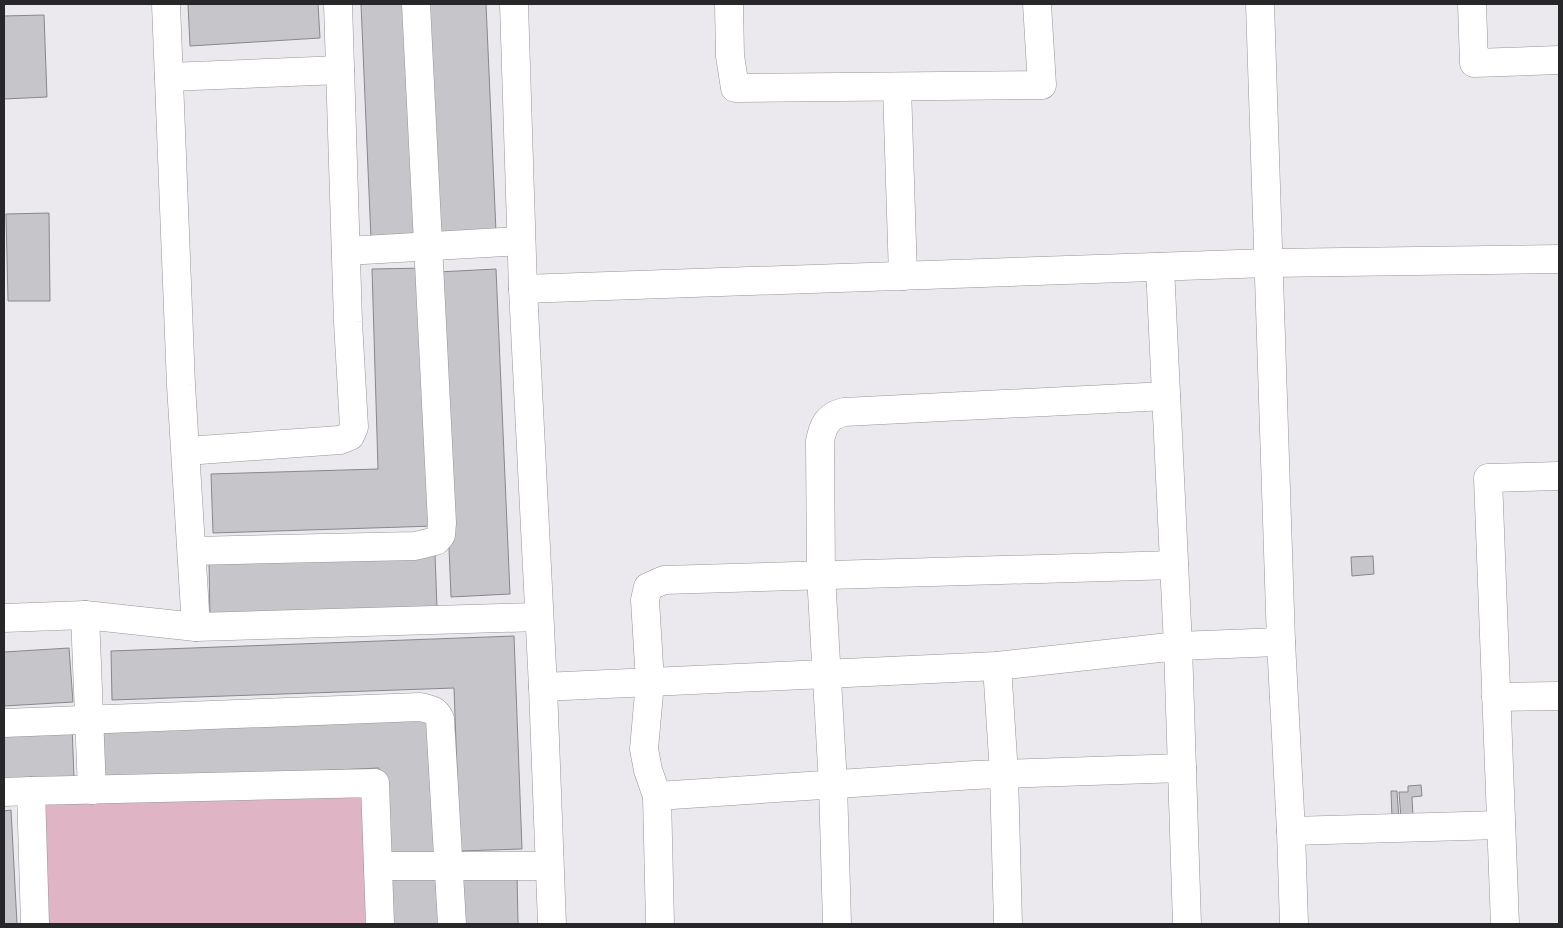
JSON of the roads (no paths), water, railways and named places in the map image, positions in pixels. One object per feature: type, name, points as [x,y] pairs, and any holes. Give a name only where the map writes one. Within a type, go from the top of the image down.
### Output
[{"type":"street","points":[[166,4],[186,451],[196,627]]},
{"type":"street","points":[[186,451],[340,440],[350,436],[354,428],[338,4]]},
{"type":"street","points":[[192,551],[415,546],[436,541],[441,535],[442,523],[416,4]]},
{"type":"street","points":[[514,4],[523,289],[543,687],[552,924]]},
{"type":"street","points":[[729,4],[730,56],[735,88],[1042,85],[1037,4]]},
{"type":"street","points":[[1260,4],[1281,642],[1294,924]]},
{"type":"street","points":[[1472,4],[1474,63],[1559,60]]},
{"type":"street","points":[[169,77],[340,70]]},
{"type":"street","points":[[897,87],[904,276]]},
{"type":"street","points":[[346,251],[522,241]]},
{"type":"street","points":[[523,289],[1268,263],[1559,259]]},
{"type":"street","points":[[1160,267],[1178,646],[1187,924]]},
{"type":"street","points":[[837,924],[833,784],[821,575],[820,441],[823,426],[836,414],[1166,396]]},
{"type":"street","points":[[1505,924],[1488,478],[1559,476]]},
{"type":"street","points":[[660,924],[657,796],[648,770],[644,748],[650,682],[645,593],[648,587],[664,580],[1174,565]]},
{"type":"street","points":[[4,618],[85,615],[196,627],[538,617]]},
{"type":"street","points":[[85,615],[92,790]]},
{"type":"street","points":[[543,687],[997,666],[1178,646],[1281,642]]},
{"type":"street","points":[[997,666],[1004,774],[1008,924]]},
{"type":"street","points":[[1496,697],[1559,696]]},
{"type":"street","points":[[4,722],[420,707],[431,709],[437,713],[440,719],[452,924]]},
{"type":"street","points":[[657,796],[1004,774],[1182,768]]},
{"type":"street","points":[[4,792],[375,783],[380,924]]},
{"type":"street","points":[[31,791],[35,924]]},
{"type":"street","points":[[1291,831],[1501,825]]},
{"type":"street","points":[[378,866],[549,866]]}]
